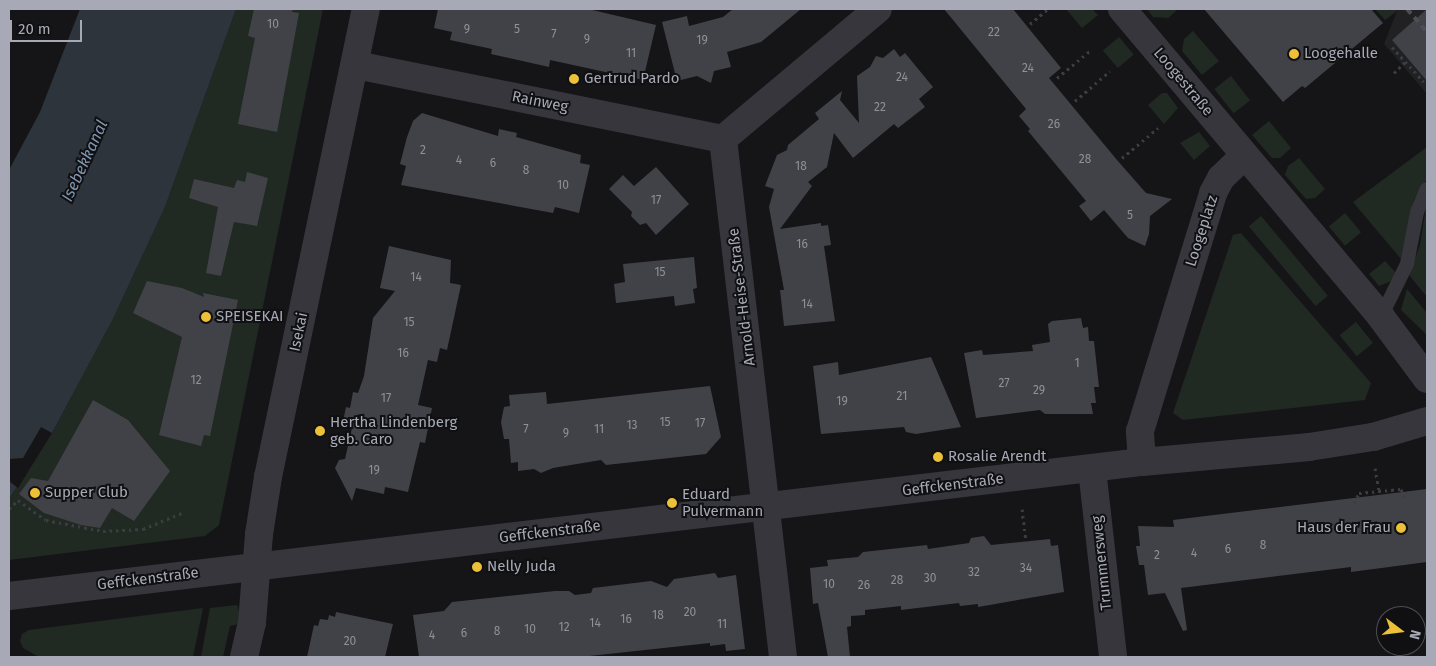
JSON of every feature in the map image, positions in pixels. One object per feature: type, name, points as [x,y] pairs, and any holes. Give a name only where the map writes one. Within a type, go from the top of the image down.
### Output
[{"type":"street","name":"Isekai","points":[[244,657],[252,622],[268,477],[356,65],[366,9]]},
{"type":"street","points":[[723,140],[878,9]]},
{"type":"street","name":"Loogestraße","points":[[1122,9],[1244,156]]},
{"type":"street","name":"Rainweg","points":[[356,65],[723,140]]},
{"type":"street","name":"Arnold-Heise-Straße","points":[[723,140],[783,657]]},
{"type":"street","points":[[1244,156],[1381,317],[1427,379]]},
{"type":"street","name":"Loogeplatz","points":[[1142,462],[1140,431],[1213,193],[1221,178],[1244,156]]},
{"type":"street","points":[[1381,317],[1427,354]]},
{"type":"street","points":[[1092,469],[1142,462],[1309,447],[1373,437],[1427,421]]},
{"type":"street","name":"Geffckenstraße","points":[[9,596],[1092,469]]},
{"type":"street","name":"Trummersweg","points":[[1092,469],[1113,657]]},
{"type":"lane","points":[[1381,317],[1407,264],[1417,212],[1427,189]]},
{"type":"path","points":[[1030,24],[1048,9]]},
{"type":"path","points":[[1392,47],[1424,82]]},
{"type":"path","points":[[1057,78],[1092,49]]},
{"type":"path","points":[[1394,73],[1405,62]]},
{"type":"path","points":[[1075,101],[1110,71]]},
{"type":"path","points":[[1122,158],[1158,128]]},
{"type":"path","points":[[1375,468],[1378,491]]},
{"type":"path","points":[[1354,503],[1359,493],[1401,489],[1404,497]]},
{"type":"path","points":[[9,509],[21,496]]},
{"type":"path","points":[[18,500],[46,520],[103,531],[143,528],[184,512]]},
{"type":"path","points":[[1022,509],[1026,540]]},
{"type":"shaded area","points":[[236,9],[323,9],[219,525],[205,536],[9,560],[9,499],[52,433],[113,319],[165,207]]},
{"type":"shaded area","points":[[1066,9],[1092,9],[1098,15],[1082,28]]},
{"type":"shaded area","points":[[1147,9],[1175,9],[1176,11],[1168,18],[1153,17]]},
{"type":"shaded area","points":[[1375,9],[1395,9],[1397,11],[1385,20]]},
{"type":"shaded area","points":[[1395,9],[1427,9],[1427,36],[1423,40],[1427,45],[1427,94],[1384,44],[1397,11]]},
{"type":"shaded area","points":[[1193,31],[1219,61],[1202,75],[1182,51],[1184,39]]},
{"type":"shaded area","points":[[1119,37],[1134,55],[1118,68],[1103,50]]},
{"type":"shaded area","points":[[1231,76],[1250,100],[1234,113],[1214,89]]},
{"type":"shaded area","points":[[1162,93],[1167,93],[1178,108],[1164,124],[1148,105]]},
{"type":"shaded area","points":[[1269,121],[1291,148],[1280,158],[1272,158],[1252,135]]},
{"type":"shaded area","points":[[1199,132],[1210,146],[1194,160],[1180,143]]},
{"type":"shaded area","points":[[1427,147],[1427,179],[1414,200],[1401,259],[1353,202]]},
{"type":"shaded area","points":[[1299,158],[1325,189],[1315,198],[1306,199],[1285,175],[1288,166]]},
{"type":"shaded area","points":[[1427,200],[1427,297],[1409,275],[1420,245]]},
{"type":"shaded area","points":[[1345,213],[1361,232],[1345,246],[1329,226]]},
{"type":"shaded area","points":[[1261,216],[1328,296],[1316,306],[1249,226]]},
{"type":"shaded area","points":[[1241,233],[1371,383],[1365,400],[1183,420],[1173,413],[1233,235]]},
{"type":"shaded area","points":[[1385,261],[1397,274],[1394,280],[1379,286],[1369,274]]},
{"type":"shaded area","points":[[1407,289],[1427,313],[1427,335],[1401,310]]},
{"type":"shaded area","points":[[1356,322],[1373,343],[1357,356],[1340,335]]},
{"type":"shaded area","points":[[237,605],[241,618],[239,624],[230,626],[223,657],[201,657],[210,608]]},
{"type":"shaded area","points":[[203,608],[193,657],[39,657],[23,648],[20,641],[22,634],[29,630]]},
{"type":"water","name":"Isebekkanal","points":[[80,9],[236,9],[165,207],[113,319],[52,433],[9,499],[9,170],[40,112]]},
{"type":"pier","points":[[41,427],[52,433],[18,488],[9,481],[9,459],[23,458]]},
{"type":"building","points":[[254,9],[293,9],[292,12],[299,13],[277,132],[238,124],[255,38],[248,36]]},
{"type":"building","points":[[438,9],[588,9],[656,25],[643,80],[634,78],[630,82],[619,75],[550,60],[549,67],[491,54],[492,49],[450,40],[452,32],[434,28]]},
{"type":"building","points":[[733,9],[801,9],[761,42],[727,52],[731,67],[714,71],[711,83],[697,76],[677,81],[662,22],[687,16],[689,26],[723,17]]},
{"type":"building","points":[[944,9],[1013,9],[1061,68],[1049,78],[1117,160],[1146,193],[1172,199],[1150,216],[1149,234],[1145,246],[1128,238],[1104,210],[1091,221],[1079,206],[1086,201],[1028,131],[1030,129],[1019,116],[1026,109]]},
{"type":"building","name":"Loogehalle","points":[[1204,9],[1371,9],[1383,23],[1305,88],[1302,86],[1283,102]]},
{"type":"building","points":[[1427,9],[1427,81],[1392,40]]},
{"type":"building","points":[[894,49],[900,57],[905,53],[933,87],[919,99],[925,107],[898,128],[894,124],[853,158],[834,133],[827,167],[808,182],[812,186],[780,229],[821,223],[821,226],[828,225],[831,245],[824,246],[835,321],[784,326],[780,290],[784,290],[769,207],[774,189],[765,186],[777,155],[787,150],[788,145],[819,119],[815,113],[842,91],[840,100],[859,123],[857,76],[870,67],[876,56],[883,58]]},
{"type":"building","points":[[422,113],[498,136],[499,129],[517,133],[516,137],[581,155],[580,163],[590,165],[579,213],[555,207],[553,213],[401,185],[406,166],[400,164],[407,137],[413,121]]},
{"type":"building","points":[[656,167],[689,204],[656,235],[646,223],[640,225],[631,216],[632,212],[609,189],[623,175],[634,186]]},
{"type":"building","points":[[247,172],[268,178],[257,226],[234,222],[221,276],[206,273],[218,207],[189,198],[194,179],[234,188],[237,180],[245,182]]},
{"type":"building","points":[[389,246],[451,260],[450,283],[461,285],[447,350],[440,348],[437,362],[428,360],[418,405],[432,408],[425,443],[420,442],[408,492],[385,487],[384,494],[356,488],[352,501],[335,468],[339,460],[345,459],[352,428],[342,426],[346,407],[350,408],[353,392],[358,393],[364,376],[373,318],[395,291],[380,288]]},
{"type":"building","points":[[694,257],[697,288],[693,289],[695,303],[675,306],[674,296],[616,303],[614,284],[625,282],[623,264]]},
{"type":"building","points":[[147,281],[182,288],[204,297],[203,293],[238,300],[210,436],[204,435],[201,446],[159,435],[182,337],[133,313]]},
{"type":"building","points":[[1081,318],[1083,328],[1088,327],[1089,341],[1094,341],[1099,387],[1094,387],[1096,403],[1091,403],[1093,414],[1045,414],[1040,410],[976,418],[964,353],[982,350],[983,355],[1033,351],[1032,345],[1050,342],[1048,324],[1052,321]]},
{"type":"building","points":[[931,357],[961,427],[916,434],[906,432],[904,427],[821,434],[813,366],[838,362],[839,375]]},
{"type":"building","points":[[710,386],[721,437],[706,454],[606,465],[601,460],[553,468],[541,473],[534,469],[518,471],[518,462],[511,463],[509,439],[504,439],[501,422],[504,407],[510,406],[509,395],[546,392],[547,404]]},
{"type":"building","points":[[93,400],[128,420],[170,471],[134,521],[112,508],[100,528],[81,525],[44,513],[19,494],[31,478],[48,481]]},
{"type":"building","points":[[1427,489],[1427,562],[1351,572],[1351,567],[1181,588],[1187,630],[1183,631],[1165,593],[1148,595],[1144,565],[1139,565],[1136,546],[1140,546],[1138,526],[1174,527],[1173,520]]},
{"type":"building","points":[[984,536],[991,545],[1050,539],[1051,546],[1058,545],[1064,592],[978,607],[978,604],[960,606],[959,603],[901,610],[901,606],[865,610],[865,615],[851,616],[851,626],[847,627],[850,657],[828,657],[818,603],[813,604],[810,568],[828,566],[827,560],[858,557],[863,552],[927,545],[928,549],[969,543],[971,538]]},
{"type":"building","points":[[715,573],[718,578],[736,575],[745,649],[726,651],[725,644],[710,646],[710,643],[580,657],[419,657],[413,615],[444,611],[452,602],[555,591],[569,591],[575,595],[591,593],[593,588],[651,581],[667,587],[674,579]]},
{"type":"building","points":[[336,612],[393,624],[385,657],[307,657],[314,625],[318,626],[320,619],[328,620],[329,615],[335,617]]},
{"type":"railway","points":[[1407,9],[1427,32]]},
{"type":"place","name":"Loogehalle","points":[[1294,54]]},
{"type":"place","name":"Gertrud Pardo","points":[[574,79]]},
{"type":"place","name":"SPEISEKAI","points":[[206,317]]},
{"type":"place","name":"Hertha Lindenberg geb. Caro","points":[[320,431]]},
{"type":"place","name":"Rosalie Arendt","points":[[938,457]]},
{"type":"place","name":"Supper Club","points":[[35,493]]},
{"type":"place","name":"Eduard Pulvermann","points":[[672,503]]},
{"type":"place","name":"Haus der Frau","points":[[1401,528]]},
{"type":"place","name":"Nelly Juda","points":[[477,567]]}]
